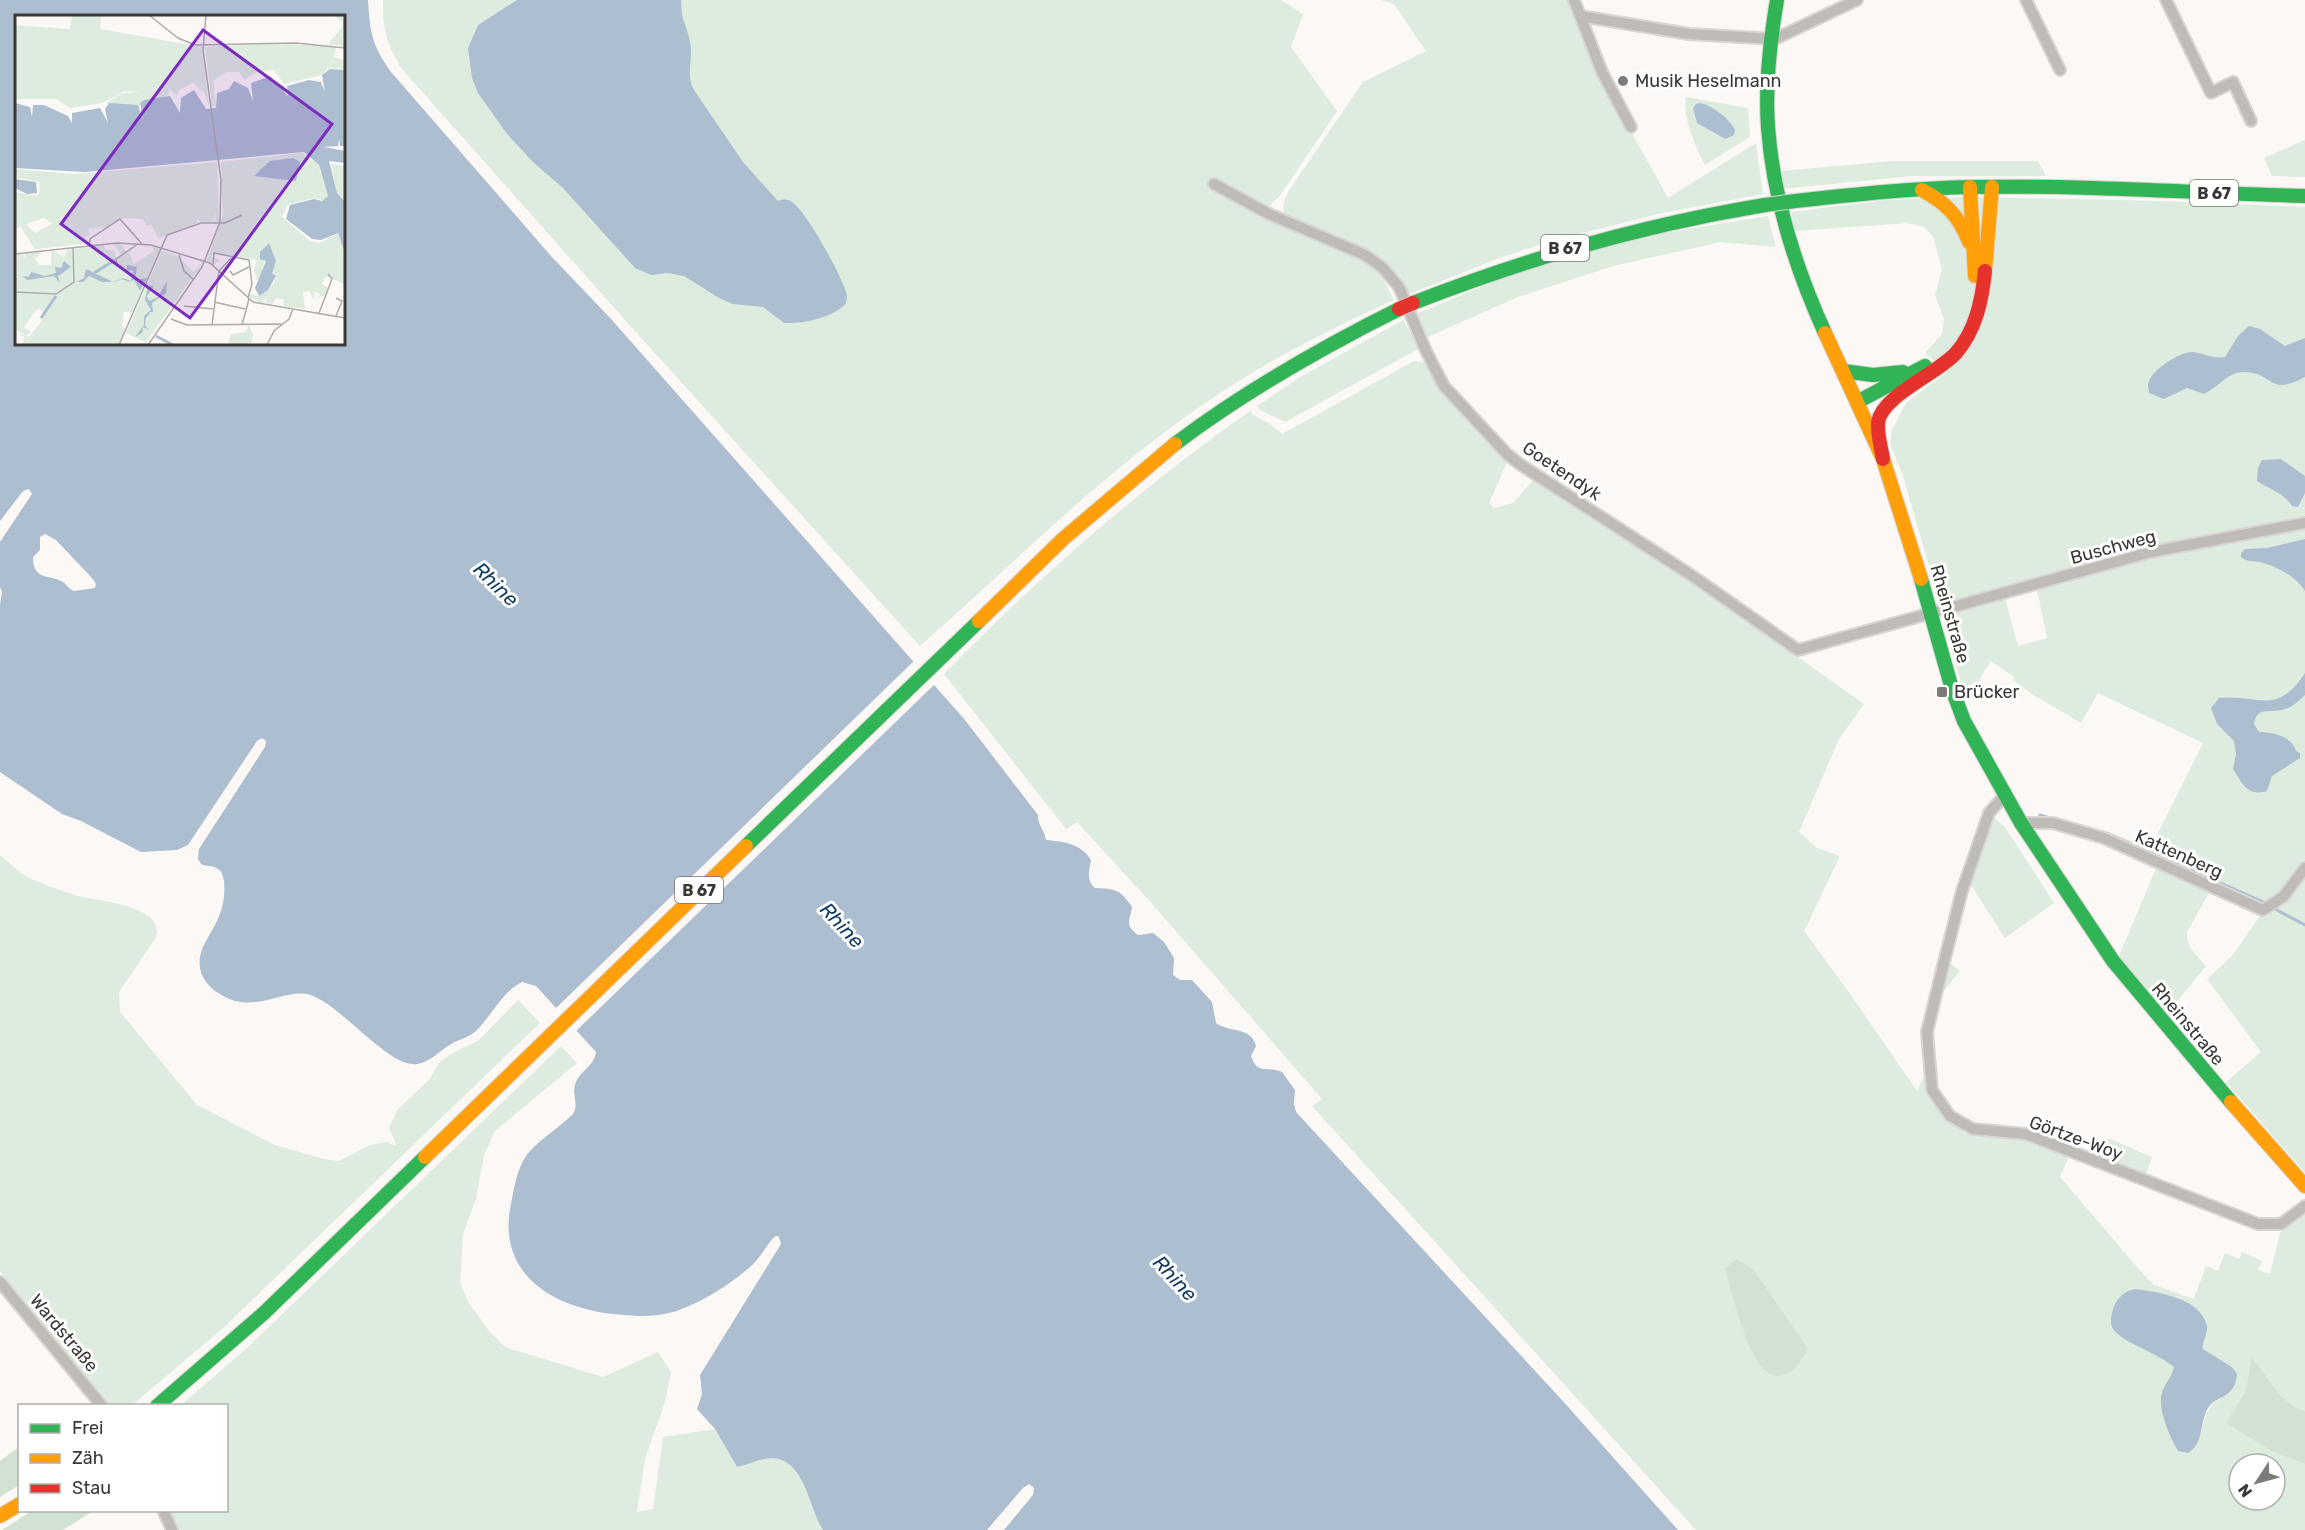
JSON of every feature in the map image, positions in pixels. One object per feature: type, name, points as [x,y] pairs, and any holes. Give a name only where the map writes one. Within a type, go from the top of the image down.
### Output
[{"type":"main road","name":"Rheinstraße","points":[[1777,0],[1770,39],[1768,127],[1781,211],[1812,302],[1882,459],[1904,521],[1952,689],[1964,721],[2021,823],[2119,969],[2244,1118],[2305,1186]]},
{"type":"main road","points":[[1857,402],[1871,392],[1897,381],[1943,355],[1959,338],[1969,319],[1975,297],[1971,187]]},
{"type":"main road","name":"B 67","points":[[159,1404],[264,1313],[1063,539],[1146,467],[1208,420],[1253,390],[1353,332],[1413,303],[1505,267],[1581,243],[1658,224],[1765,205],[1846,195],[1971,187],[2305,196]]},
{"type":"main road","points":[[1882,459],[1879,420],[1889,405],[1955,354],[1968,337],[1976,319],[1983,288],[1992,187]]},
{"type":"main road","points":[[1921,190],[1953,210],[1962,223],[1974,256]]},
{"type":"main road","points":[[1843,370],[1873,375],[1900,373],[1924,366]]},
{"type":"main road","points":[[1857,402],[1874,400],[1915,384]]},
{"type":"main road","points":[[0,1516],[18,1504]]},
{"type":"street","points":[[1574,0],[1602,72],[1631,127]]},
{"type":"street","points":[[1580,16],[1689,34],[1770,39],[1781,37],[1857,0]]},
{"type":"street","points":[[2026,0],[2060,70]]},
{"type":"street","points":[[2166,0],[2211,93],[2233,82],[2251,122]]},
{"type":"street","name":"Goetendyk","points":[[1214,184],[1269,214],[1374,261],[1399,287],[1426,351],[1444,386],[1507,454],[1692,575],[1798,650],[1931,613]]},
{"type":"street","name":"Buschweg","points":[[1931,613],[2151,552],[2305,523]]},
{"type":"street","name":"Görtze-Woy","points":[[2005,795],[1989,813],[1962,891],[1927,1032],[1932,1090],[1939,1103],[1950,1116],[1973,1129],[2026,1134],[2259,1224],[2281,1224],[2305,1206]]},
{"type":"street","name":"Kattenberg","points":[[2021,823],[2053,823],[2104,838],[2263,910],[2283,897],[2305,868]]},
{"type":"street","name":"Wardstraße","points":[[0,1282],[100,1404]]},
{"type":"street","points":[[164,1512],[172,1530]]},
{"type":"green space","points":[[383,0],[1281,0],[1303,14],[1291,47],[1337,111],[1279,197],[1268,207],[1262,208],[1240,198],[1242,206],[1371,263],[1380,273],[1394,300],[1276,359],[1169,429],[1095,488],[920,646],[401,68],[386,36]]},
{"type":"green space","points":[[1381,0],[1569,0],[1599,74],[1668,198],[1756,143],[1763,194],[1662,213],[1555,240],[1502,257],[1409,294],[1400,279],[1372,255],[1337,237],[1285,216],[1283,209],[1290,189],[1363,82],[1426,51],[1394,4]]},
{"type":"green space","points":[[1686,97],[1748,108],[1750,137],[1705,165],[1688,122]]},
{"type":"green space","points":[[2305,140],[2305,177],[2272,176],[2264,158]]},
{"type":"green space","points":[[1893,161],[2038,161],[2046,176],[1912,176],[1782,189],[1780,171]]},
{"type":"green space","points":[[1964,197],[2163,201],[2305,207],[2305,519],[1952,603],[1943,601],[1937,593],[1902,473],[1890,444],[1892,430],[1906,403],[1947,372],[1925,353],[1942,334],[1944,319],[1935,295],[1942,270],[1933,236],[1924,227],[1908,223],[1795,231],[1791,212],[1886,200]]},
{"type":"green space","points":[[1768,216],[1776,247],[1721,242],[1613,266],[1518,297],[1425,338],[1418,313],[1508,276],[1606,247],[1664,233]]},
{"type":"green space","points":[[1403,320],[1420,348],[1285,422],[1260,410],[1257,406],[1302,376]]},
{"type":"green space","points":[[1414,361],[1428,363],[1508,460],[1489,503],[1494,508],[1513,503],[1534,479],[1688,579],[1864,704],[1839,739],[1799,832],[1817,848],[1840,856],[1804,931],[1917,1091],[1925,1075],[1926,1089],[1932,1100],[1947,1120],[1966,1134],[2025,1138],[2069,1156],[2060,1177],[2154,1285],[2194,1299],[2206,1266],[2218,1271],[2225,1253],[2239,1259],[2242,1252],[2262,1261],[2258,1270],[2270,1274],[2280,1233],[2304,1213],[2299,1206],[2305,1199],[2305,1411],[2281,1396],[2251,1359],[2246,1390],[2226,1423],[2274,1452],[2227,1452],[2227,1512],[2287,1512],[2287,1457],[2305,1464],[2305,1530],[1696,1530],[1312,1106],[1322,1099],[1154,906],[1077,822],[1066,829],[944,674],[1053,569],[1168,472],[1250,411],[1282,434]],"holes":[[[2207,1331],[2202,1345],[2203,1349],[2232,1367],[2232,1392],[2210,1408],[2201,1434],[2161,1393],[2173,1374],[2174,1367],[2165,1359],[2121,1336]]]},
{"type":"green space","points":[[2305,528],[2305,861],[2279,896],[2265,905],[2107,836],[2109,832],[2150,849],[2203,743],[2098,693],[2081,723],[2032,694],[2013,680],[2014,677],[1991,661],[1966,701],[1946,628],[1948,618],[1955,612],[2005,598],[2018,646],[2047,638],[2037,590],[2153,557]]},
{"type":"green space","points":[[1995,818],[2005,827],[2054,903],[2005,938],[1969,882],[1984,839]]},
{"type":"green space","points":[[0,855],[35,881],[78,896],[128,906],[151,918],[156,926],[156,937],[119,992],[120,1012],[197,1105],[275,1145],[339,1161],[370,1145],[386,1142],[397,1146],[389,1128],[398,1109],[429,1080],[439,1063],[452,1053],[478,1041],[518,1000],[540,1023],[221,1330],[133,1404],[109,1404],[0,1271]]},
{"type":"green space","points":[[2157,866],[2211,889],[2187,932],[2190,946],[2206,966],[2167,1014],[2119,956]]},
{"type":"green space","points":[[2305,873],[2305,1173],[2226,1082],[2261,1052],[2207,979],[2232,956],[2262,913]]},
{"type":"green space","points":[[1948,961],[1960,971],[1941,994]]},
{"type":"green space","points":[[561,1046],[577,1063],[495,1131],[484,1155],[476,1199],[463,1234],[460,1283],[469,1303],[489,1331],[505,1347],[603,1377],[658,1352],[671,1372],[665,1402],[645,1459],[637,1512],[653,1509],[663,1437],[715,1429],[737,1467],[764,1459],[777,1459],[788,1463],[803,1483],[823,1530],[179,1530],[171,1512],[228,1512],[228,1404],[182,1404],[246,1349]]},
{"type":"green space","points":[[2108,1138],[2152,1157],[2145,1177],[2097,1159]]},
{"type":"green space","points":[[1736,1259],[1753,1269],[1808,1349],[1798,1365],[1783,1375],[1772,1375],[1761,1366],[1752,1352],[1738,1315],[1725,1269]]},
{"type":"green space","points":[[2251,1358],[2286,1401],[2305,1411],[2305,1464],[2287,1457],[2287,1452],[2271,1451],[2226,1423],[2246,1390]]},
{"type":"green space","points":[[18,1448],[18,1486],[0,1497],[0,1461]]},
{"type":"green space","points":[[30,1512],[91,1512],[63,1530],[2,1530]]},
{"type":"water","name":"Rhine","points":[[0,0],[368,0],[373,38],[391,72],[551,256],[611,319],[965,720],[1038,815],[1046,840],[1072,844],[1087,854],[1091,860],[1089,875],[1092,885],[1095,888],[1116,891],[1124,897],[1132,907],[1129,922],[1131,928],[1138,935],[1153,933],[1164,942],[1174,958],[1173,975],[1180,980],[1192,980],[1212,1002],[1216,1023],[1249,1035],[1256,1046],[1251,1056],[1257,1066],[1282,1072],[1295,1090],[1296,1112],[1561,1399],[1678,1530],[1004,1530],[1033,1495],[1034,1488],[1029,1484],[987,1530],[823,1530],[803,1483],[788,1463],[777,1459],[764,1459],[737,1467],[715,1429],[697,1409],[702,1394],[700,1375],[781,1244],[779,1237],[772,1239],[749,1268],[712,1294],[677,1311],[648,1316],[602,1312],[578,1307],[557,1298],[538,1286],[523,1271],[513,1253],[509,1230],[511,1204],[520,1167],[530,1151],[573,1114],[574,1089],[577,1080],[592,1062],[596,1052],[536,986],[522,982],[502,998],[476,1031],[451,1044],[430,1059],[417,1064],[406,1063],[393,1057],[338,1012],[313,996],[292,994],[258,1002],[246,1002],[233,1000],[212,988],[202,975],[200,958],[204,944],[221,912],[224,881],[219,870],[201,864],[198,859],[199,849],[265,747],[266,741],[262,738],[257,741],[188,845],[177,850],[141,852],[81,821],[62,814],[0,772],[0,605],[2,592],[0,542],[32,494],[29,489],[23,491],[0,521]],"holes":[[[45,534],[56,540],[92,578],[96,584],[95,588],[74,591],[63,582],[43,576],[36,570],[33,557],[40,550],[40,537]]]},
{"type":"water","points":[[517,0],[681,0],[682,15],[689,35],[690,74],[694,90],[743,162],[778,201],[792,202],[806,218],[824,246],[845,288],[847,296],[845,305],[839,310],[816,319],[784,323],[763,307],[733,304],[684,276],[668,273],[651,275],[635,268],[563,188],[534,163],[507,134],[478,93],[472,78],[468,48],[478,25]]},
{"type":"water","points":[[1700,103],[1725,117],[1735,130],[1734,135],[1725,139],[1697,123],[1693,108]]},
{"type":"water","points":[[2249,326],[2260,329],[2285,346],[2305,338],[2305,377],[2284,385],[2254,373],[2244,372],[2233,374],[2204,394],[2187,388],[2164,399],[2149,393],[2150,379],[2166,363],[2180,355],[2193,352],[2225,357],[2238,336]]},
{"type":"water","points":[[2281,459],[2305,476],[2305,493],[2298,507],[2292,506],[2281,495],[2257,481],[2258,468],[2262,460]]},
{"type":"water","points":[[2305,539],[2305,591],[2291,576],[2279,569],[2241,557],[2245,549],[2267,548]]},
{"type":"water","points":[[2305,673],[2305,695],[2288,708],[2261,712],[2254,724],[2259,732],[2276,734],[2287,739],[2300,753],[2300,758],[2272,776],[2267,791],[2250,790],[2242,784],[2233,769],[2236,754],[2234,741],[2217,724],[2211,708],[2219,698],[2276,699],[2295,687]]},
{"type":"water","points":[[2135,1289],[2177,1298],[2196,1309],[2203,1316],[2207,1326],[2203,1349],[2232,1367],[2237,1374],[2232,1389],[2214,1402],[2206,1412],[2199,1440],[2188,1453],[2178,1451],[2168,1431],[2161,1406],[2162,1392],[2174,1367],[2124,1339],[2112,1327],[2112,1314],[2116,1302],[2125,1293]]},
{"type":"pier","points":[[916,659],[936,683],[575,1032],[554,1010]]},
{"type":"waterway","points":[[2040,815],[2053,819]]},
{"type":"waterway","points":[[2102,832],[2129,843]]},
{"type":"waterway","points":[[2143,849],[2266,903]]},
{"type":"waterway","points":[[2275,909],[2305,925]]},
{"type":"traffic: fast","points":[[1777,0],[1768,79],[1767,111],[1771,154],[1788,233],[1825,333]]},
{"type":"traffic: fast","points":[[1787,202],[1903,190],[1973,187],[2098,188],[2305,196]]},
{"type":"traffic: fast","points":[[1765,205],[1787,202]]},
{"type":"traffic: fast","points":[[1413,303],[1543,257],[1586,245],[1675,222],[1765,205]]},
{"type":"traffic: fast","points":[[1175,444],[1284,371],[1399,309]]},
{"type":"traffic: fast","points":[[1857,402],[1925,366]]},
{"type":"traffic: fast","points":[[1843,371],[1873,375],[1903,372]]},
{"type":"traffic: fast","points":[[1921,579],[1952,689],[1964,721],[2021,823],[2113,961],[2231,1102]]},
{"type":"traffic: fast","points":[[746,846],[979,621]]},
{"type":"traffic: fast","points":[[159,1404],[264,1313],[425,1157]]},
{"type":"traffic: slow","points":[[1970,187],[1975,276]]},
{"type":"traffic: slow","points":[[1985,271],[1992,187]]},
{"type":"traffic: slow","points":[[1922,190],[1951,211],[1969,242]]},
{"type":"traffic: slow","points":[[1825,333],[1883,459],[1921,579]]},
{"type":"traffic: slow","points":[[979,621],[1063,539],[1175,444]]},
{"type":"traffic: slow","points":[[425,1157],[746,846]]},
{"type":"traffic: slow","points":[[2231,1102],[2305,1186]]},
{"type":"traffic: slow","points":[[0,1516],[18,1505]]},
{"type":"traffic: jam","points":[[1883,459],[1878,427],[1882,412],[1900,394],[1947,361],[1963,344],[1977,314],[1985,271]]},
{"type":"traffic: jam","points":[[1399,309],[1413,303]]},
{"type":"place","name":"Musik Heselmann","points":[[1623,81]]},
{"type":"place","name":"Brücker","points":[[1942,692]]}]
